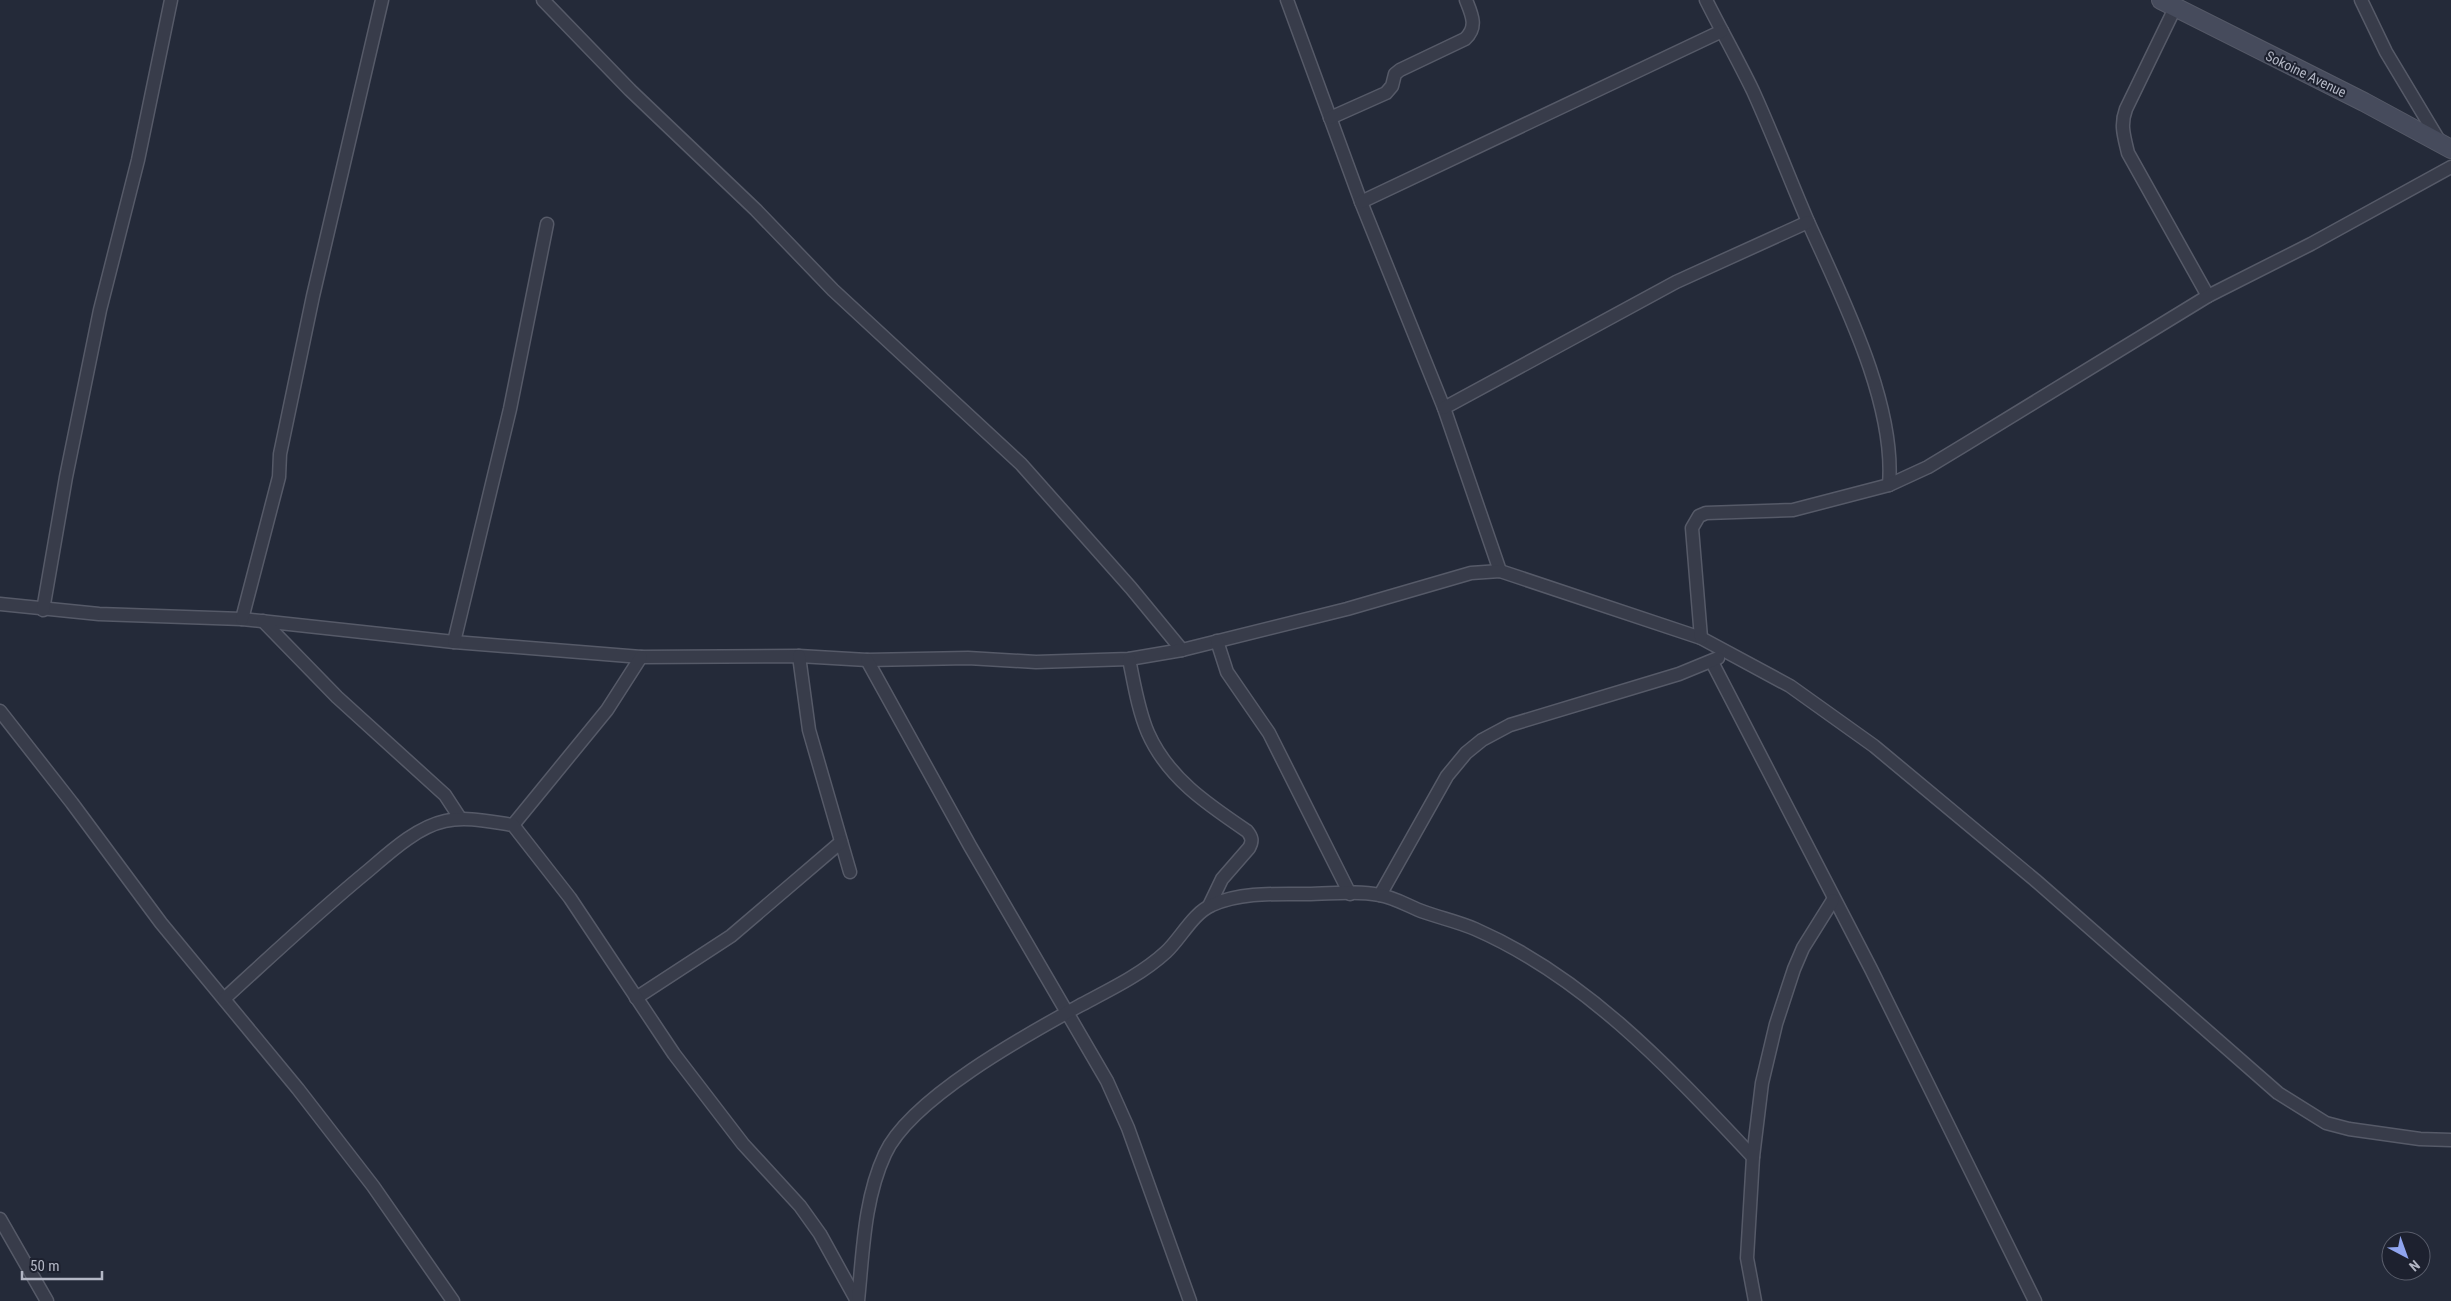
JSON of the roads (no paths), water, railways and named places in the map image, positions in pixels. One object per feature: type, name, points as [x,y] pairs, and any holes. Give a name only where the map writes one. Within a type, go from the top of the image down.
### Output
[{"type":"street","points":[[43,610],[66,477],[100,310],[138,160],[171,0]]},
{"type":"street","points":[[242,619],[279,477],[280,454],[311,306],[382,0]]},
{"type":"street","points":[[543,0],[630,90],[756,210],[833,290],[1022,464],[1131,588],[1182,650]]},
{"type":"street","points":[[1330,118],[1390,90],[1395,74],[1400,70],[1465,39],[1472,32],[1474,24],[1466,0]]},
{"type":"street","points":[[1706,0],[1752,90],[1808,222],[1849,312],[1878,398],[1888,435],[1891,463],[1889,485]]},
{"type":"street","points":[[2361,0],[2386,52],[2446,146]]},
{"type":"street","points":[[1290,1],[1330,118],[1444,408],[1500,571]]},
{"type":"street","points":[[2168,4],[2126,108],[2122,120],[2122,132],[2132,160],[2208,296]]},
{"type":"street","name":"Sokoine Avenue","points":[[2168,4],[2446,146]]},
{"type":"street","points":[[1362,202],[1722,31]]},
{"type":"street","points":[[1700,638],[1692,528],[1699,516],[1706,514],[1793,510],[1889,485],[1928,467],[2208,296],[2311,244],[2451,167]]},
{"type":"street","points":[[1444,408],[1676,282],[1808,222]]},
{"type":"street","points":[[454,642],[510,409],[546,224]]},
{"type":"street","points":[[0,604],[43,610],[242,619],[454,642],[641,658],[799,656],[867,660],[968,658],[1036,662],[1129,659],[1182,650],[1347,609],[1471,573],[1500,571],[1700,638],[1790,686],[1874,746],[2036,880],[2278,1093],[2326,1123],[2420,1139],[2451,1140]]},
{"type":"street","points":[[263,621],[337,697],[445,795],[460,818]]},
{"type":"street","points":[[1217,641],[1227,672],[1269,733],[1350,894]]},
{"type":"street","points":[[1380,894],[1447,776],[1466,753],[1482,740],[1510,725],[1712,662],[1726,653]]},
{"type":"street","points":[[799,656],[809,730],[850,872]]},
{"type":"street","points":[[513,825],[608,710],[641,658]]},
{"type":"street","points":[[857,1301],[869,1205],[886,1152],[898,1134],[926,1103],[1006,1049],[1153,963],[1172,946],[1209,906],[1222,879],[1252,842],[1251,836],[1247,831],[1198,797],[1169,768],[1148,733],[1129,659]]},
{"type":"street","points":[[867,660],[970,846],[1107,1081],[1128,1128],[1190,1301]]},
{"type":"street","points":[[1712,662],[1870,969],[2035,1301]]},
{"type":"street","points":[[0,711],[72,802],[161,923],[298,1089],[373,1186],[453,1301]]},
{"type":"street","points":[[224,999],[328,904],[392,851],[427,828],[443,821],[460,818],[513,825],[570,898],[674,1054],[743,1144],[800,1206],[820,1234],[857,1301]]},
{"type":"street","points":[[636,998],[731,936],[841,842]]},
{"type":"street","points":[[1209,906],[1232,898],[1259,894],[1380,894],[1475,929],[1563,979],[1655,1055],[1753,1157]]},
{"type":"street","points":[[1755,1301],[1747,1258],[1753,1157],[1762,1083],[1776,1024],[1803,948],[1833,900]]},
{"type":"street","points":[[0,1219],[47,1301]]}]
